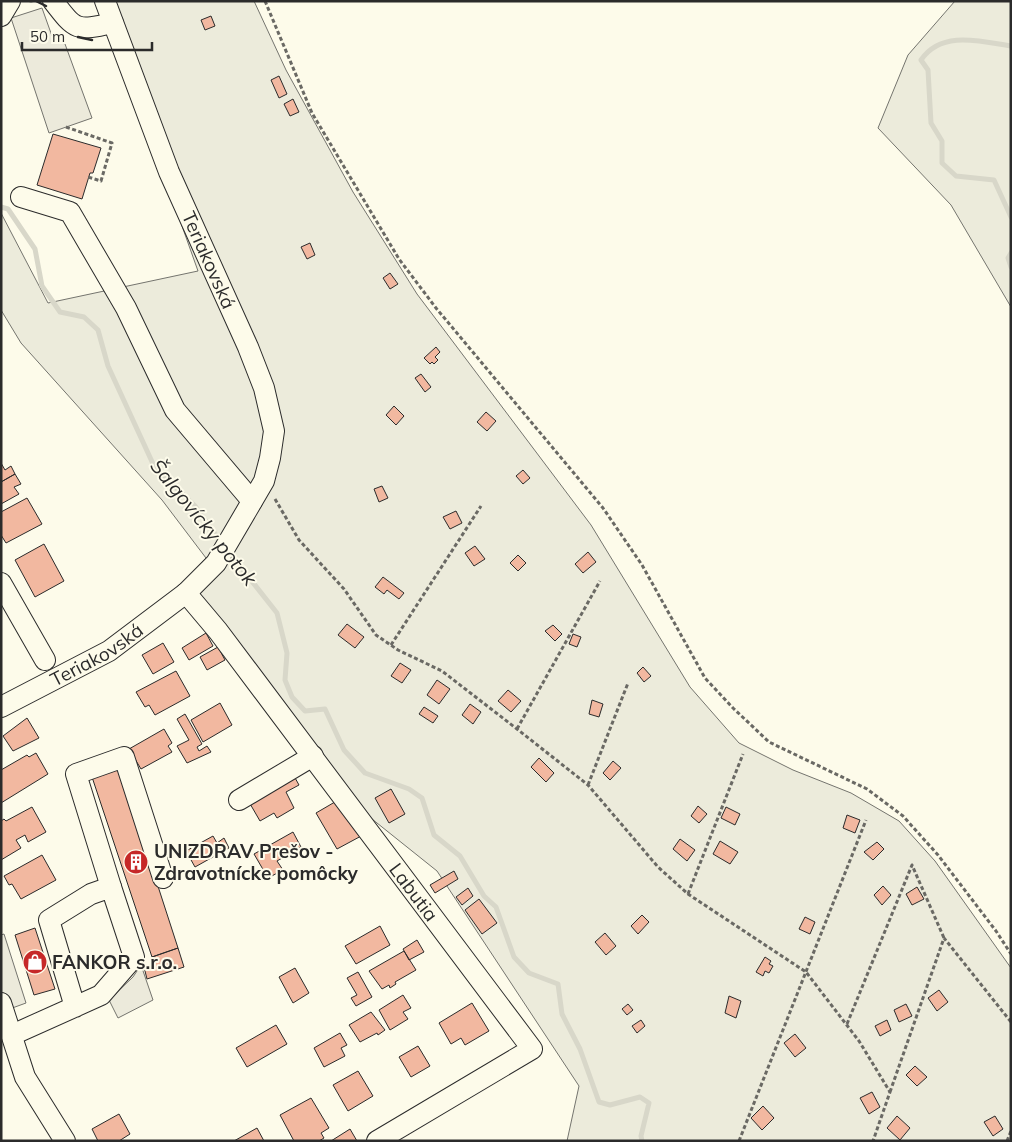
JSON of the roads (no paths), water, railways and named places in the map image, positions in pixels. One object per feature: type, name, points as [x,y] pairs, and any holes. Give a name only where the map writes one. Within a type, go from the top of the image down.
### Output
[{"type":"street","points":[[1,16],[10,1]]},
{"type":"street","points":[[52,1],[75,27],[86,29],[109,13],[95,1]]},
{"type":"street","name":"Teriakovská","points":[[1,707],[109,651],[186,593],[217,561],[264,481],[274,431],[264,388],[248,347],[169,172],[109,13]]},
{"type":"street","points":[[21,197],[70,212],[126,308],[175,410],[252,501]]},
{"type":"street","points":[[1,583],[45,660]]},
{"type":"street","name":"Labutia","points":[[186,593],[218,631],[313,756],[532,1049],[377,1141]]},
{"type":"street","points":[[239,800],[313,756]]},
{"type":"street","points":[[12,1035],[101,995],[134,957],[76,774],[124,757],[163,878]]},
{"type":"street","points":[[75,1007],[49,920],[91,894],[111,888]]},
{"type":"street","points":[[1,1003],[26,1077],[66,1141]]},
{"type":"waterway","points":[[1011,46],[974,40],[950,41],[939,44],[921,60],[928,70],[931,123],[942,141],[942,163],[956,176],[994,180],[1011,217]]},
{"type":"waterway","name":"Šalgovícky potok","points":[[1,207],[8,209],[35,249],[42,286],[60,312],[84,317],[98,330],[108,366],[154,466],[195,506],[223,545]]},
{"type":"waterway","points":[[1011,253],[1008,258],[1011,267]]},
{"type":"waterway","name":"Šalgovícky potok","points":[[228,551],[277,613],[287,653],[285,680],[292,697],[305,711],[325,709],[344,750],[365,773],[409,789],[422,798],[434,835],[460,856],[484,896],[496,907],[514,957],[529,973],[558,984],[562,1014],[580,1049],[599,1102],[610,1105],[640,1097],[649,1103],[641,1136],[642,1141]]},
{"type":"place","name":"UNIZDRAV Prešov - Zdravotnícke pomôcky","points":[[136,862]]},
{"type":"place","name":"FANKOR s.r.o.","points":[[35,962]]}]
